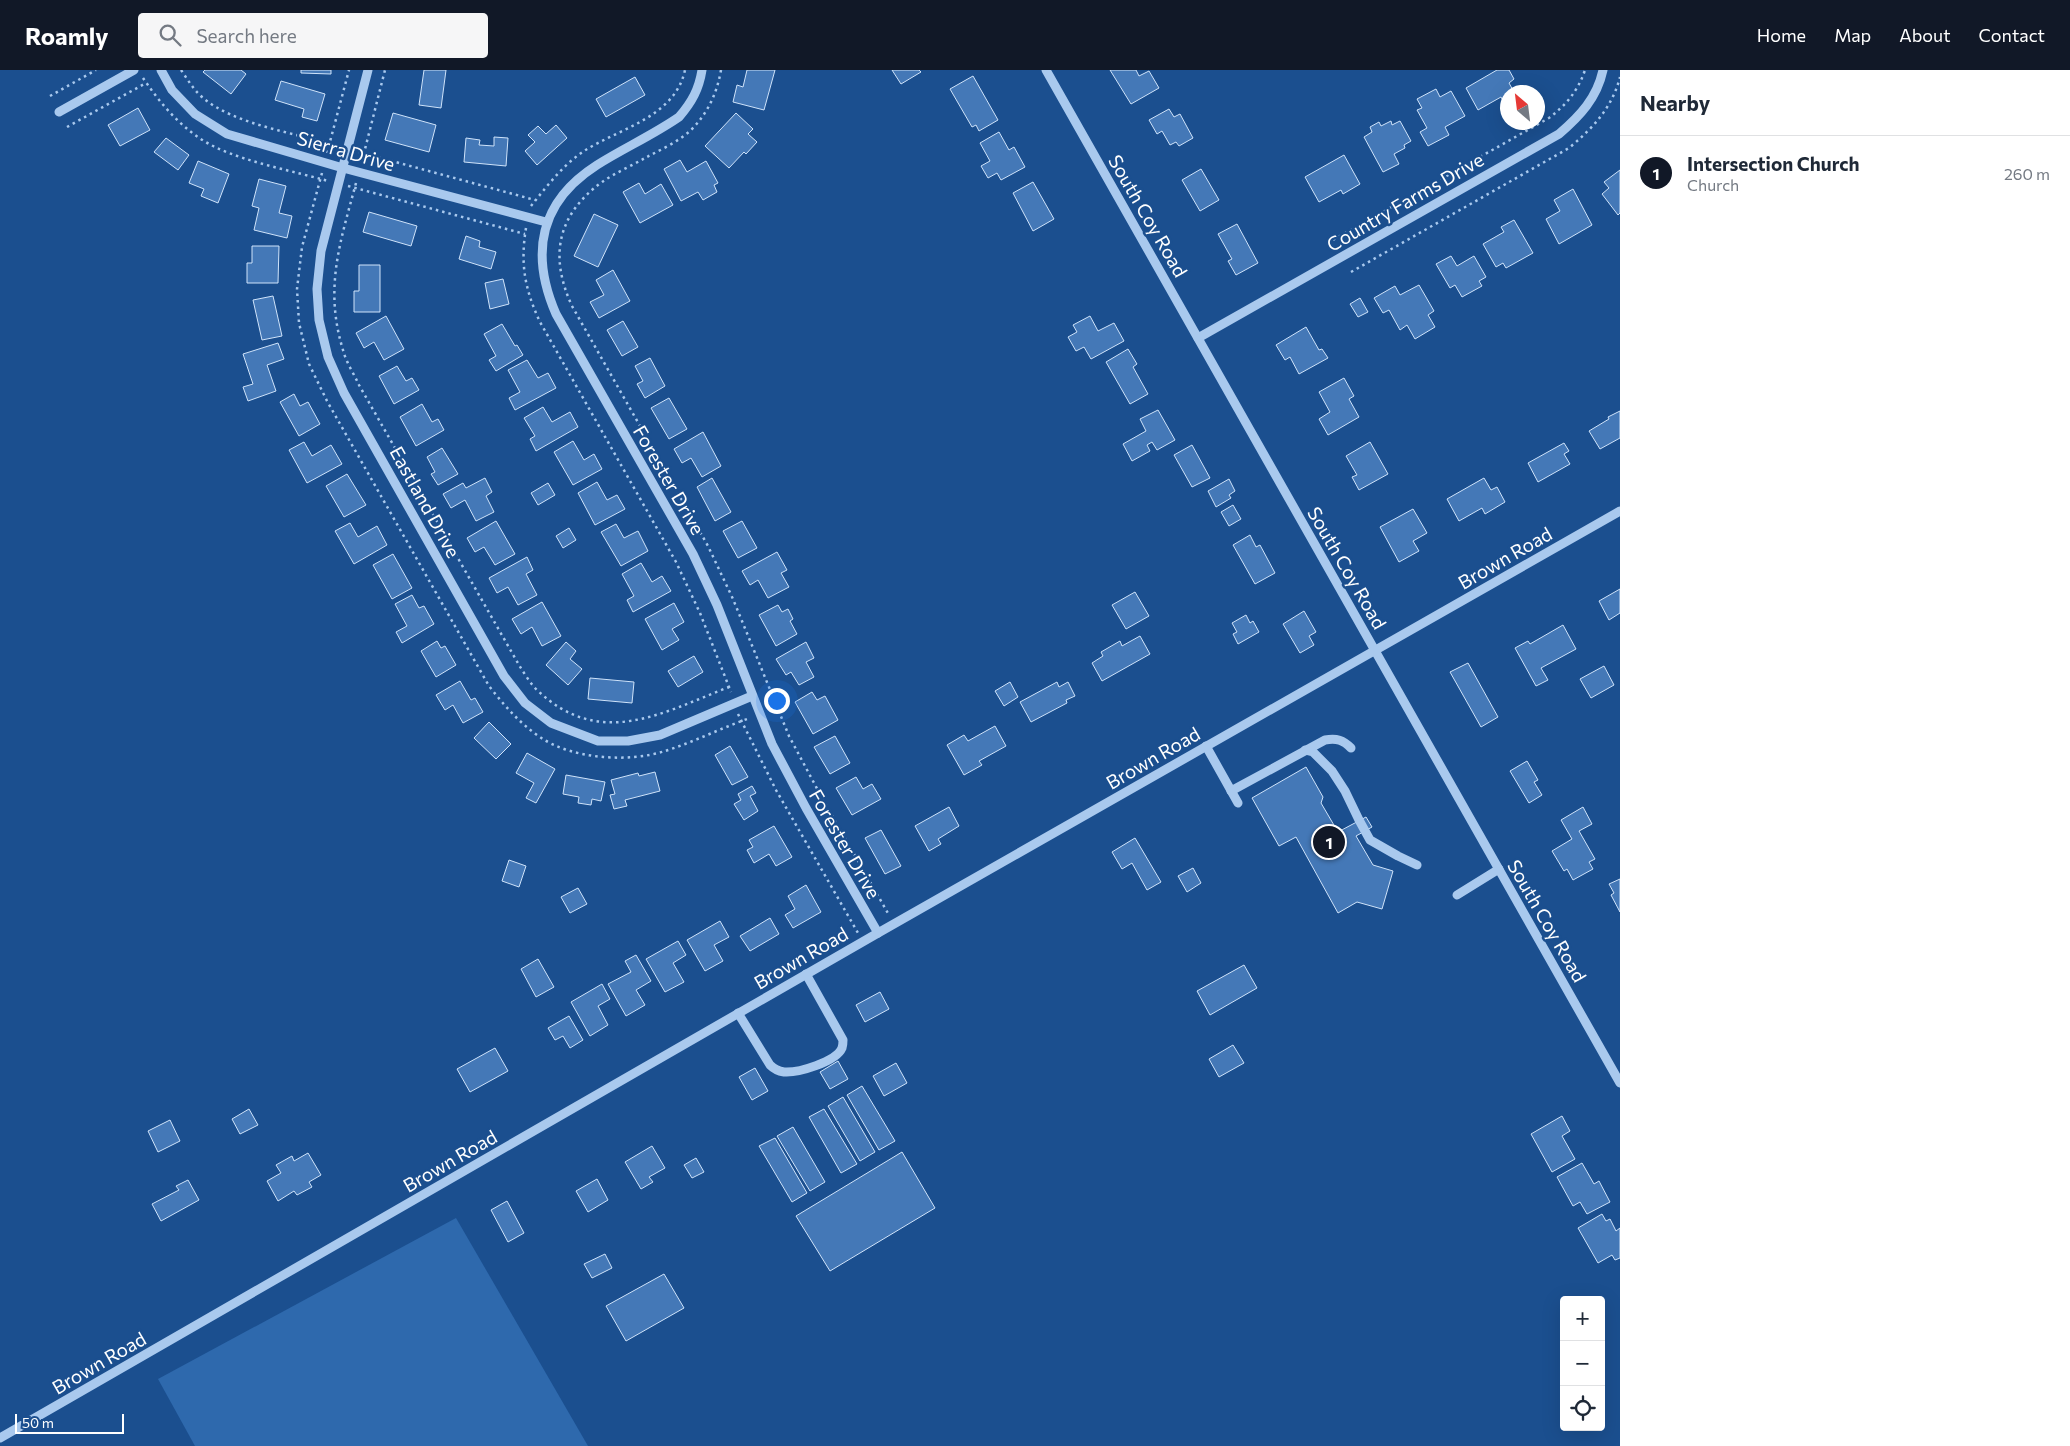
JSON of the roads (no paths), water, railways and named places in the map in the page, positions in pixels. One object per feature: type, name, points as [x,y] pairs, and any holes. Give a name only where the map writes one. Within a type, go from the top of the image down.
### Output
[{"type":"street","points":[[59,112],[134,70]]},
{"type":"street","name":"Sierra Drive","points":[[161,70],[172,90],[196,114],[227,134],[344,168],[546,222]]},
{"type":"street","name":"Eastland Drive","points":[[368,70],[321,251],[316,289],[318,320],[328,357],[344,392],[504,676],[525,703],[551,722],[598,740],[628,741],[660,735],[752,696]]},
{"type":"street","name":"Forester Drive","points":[[702,70],[697,92],[690,105],[679,117],[596,165],[578,180],[561,199],[546,222],[542,241],[542,268],[546,291],[693,554],[717,605],[760,715],[791,782],[878,933]]},
{"type":"street","name":"South Coy Road","points":[[1046,70],[1620,1083]]},
{"type":"street","name":"Country Farms Drive","points":[[1198,338],[1559,134],[1582,114],[1598,89],[1603,70]]},
{"type":"street","name":"Brown Road","points":[[0,1438],[806,974],[1620,511]]},
{"type":"street","points":[[1231,791],[1326,740],[1335,738],[1342,740],[1352,748]]},
{"type":"street","points":[[1206,746],[1238,803]]},
{"type":"street","points":[[1305,750],[1313,752],[1332,772],[1345,790],[1370,840],[1417,865]]},
{"type":"street","points":[[1457,895],[1499,869]]},
{"type":"street","points":[[738,1013],[775,1070],[782,1072],[796,1071],[836,1056],[842,1048],[843,1040],[806,974]]},
{"type":"place","name":"Intersection Church","points":[[1329,842]]}]
